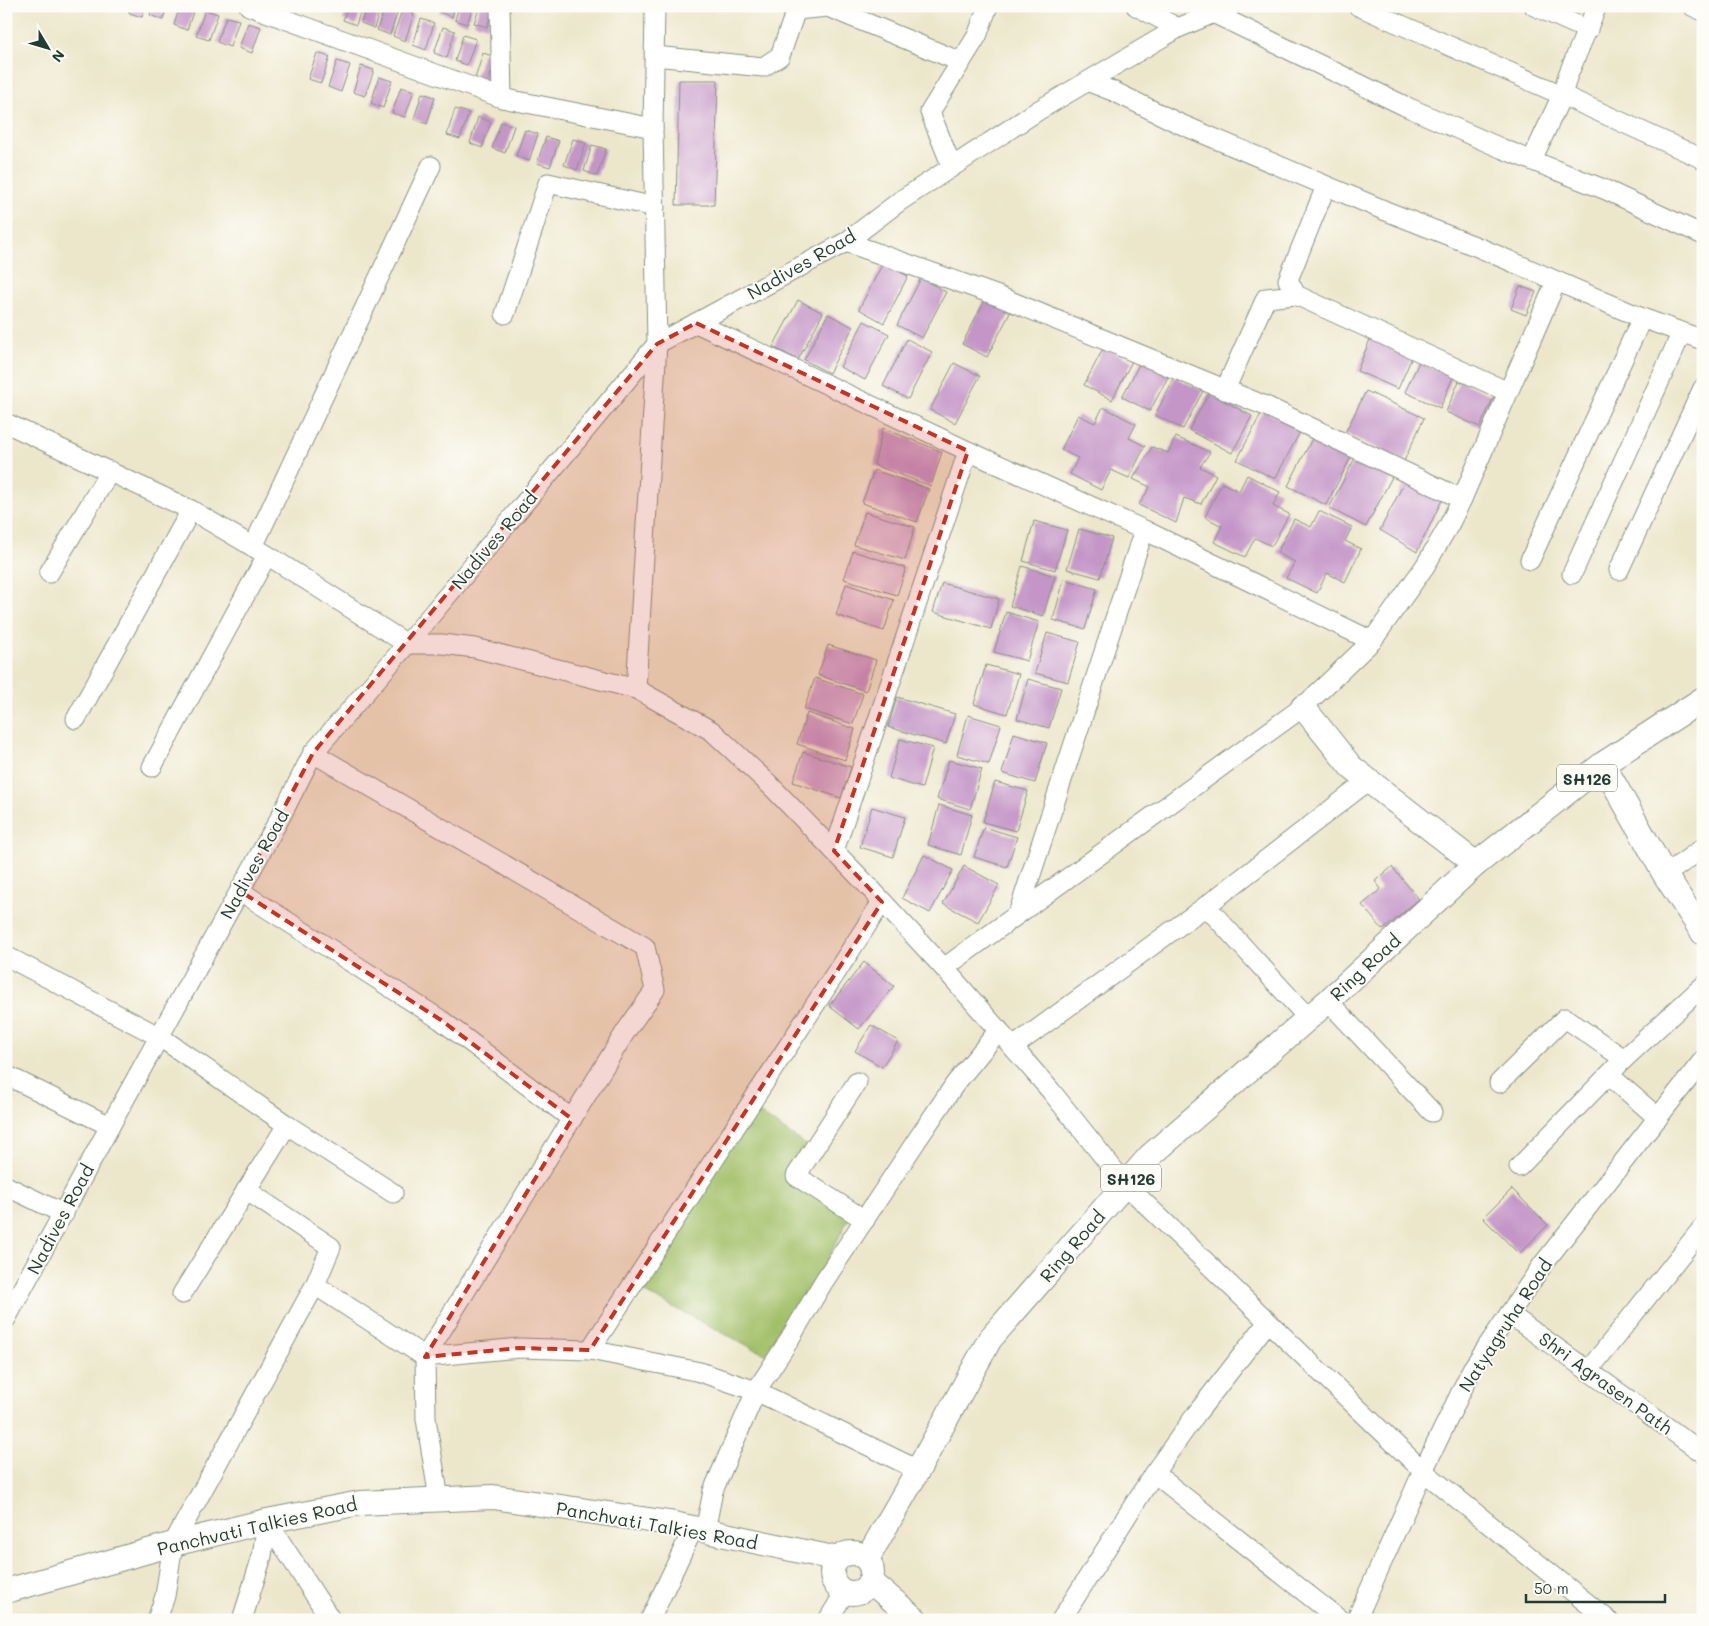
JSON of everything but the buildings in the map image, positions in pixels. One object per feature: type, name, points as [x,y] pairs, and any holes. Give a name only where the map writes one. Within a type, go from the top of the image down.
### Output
[{"type":"main road","name":"SH126","points":[[1476,864],[1603,764],[1703,699]]},
{"type":"main road","points":[[1303,707],[1351,767],[1476,864]]},
{"type":"main road","points":[[1603,764],[1665,875],[1703,933]]},
{"type":"main road","name":"Ring Road","points":[[868,1570],[918,1470],[990,1339],[1150,1156],[1328,1001],[1476,864]]},
{"type":"main road","name":"Panchvati Talkies Road","points":[[6,1591],[172,1544],[267,1521],[360,1503],[439,1499],[492,1497],[669,1523],[838,1559]]},
{"type":"main road","points":[[868,1570],[864,1589],[858,1592],[845,1592],[835,1583],[832,1571],[838,1559],[849,1553],[862,1556],[868,1570],[916,1620]]},
{"type":"street","points":[[249,6],[502,98],[653,128]]},
{"type":"street","points":[[500,6],[502,98]]},
{"type":"street","points":[[636,689],[657,344],[653,128],[655,6]]},
{"type":"street","points":[[952,167],[930,112],[977,36],[988,6]]},
{"type":"street","points":[[1136,6],[1178,28]]},
{"type":"street","points":[[1358,6],[1703,159]]},
{"type":"street","points":[[1534,6],[1588,30]]},
{"type":"street","points":[[1532,160],[1562,95],[1568,75],[1597,6]]},
{"type":"street","points":[[1692,6],[1703,11]]},
{"type":"street","points":[[655,56],[764,67],[780,56],[796,10],[828,7],[961,62]]},
{"type":"street","points":[[1223,10],[1405,106],[1606,190],[1703,235]]},
{"type":"street","name":"Nadives Road","points":[[6,1319],[281,816],[313,752],[407,644],[657,344],[846,242],[900,201],[1039,110],[1178,28],[1223,10]]},
{"type":"street","points":[[1089,82],[1326,186],[1480,248],[1642,318],[1703,340]]},
{"type":"street","points":[[152,767],[260,551],[431,166]]},
{"type":"street","points":[[505,314],[548,183],[655,207]]},
{"type":"street","points":[[1296,295],[1288,280],[1326,186]]},
{"type":"street","points":[[846,242],[998,296],[1268,407],[1462,499]]},
{"type":"street","points":[[944,968],[1303,707],[1372,641],[1425,566],[1449,525],[1556,282]]},
{"type":"street","points":[[1225,390],[1266,298],[1296,295],[1508,392]]},
{"type":"street","points":[[1530,560],[1642,318]]},
{"type":"street","points":[[696,323],[968,451],[1144,530],[1372,641]]},
{"type":"street","points":[[1572,574],[1682,332]]},
{"type":"street","points":[[1619,570],[1703,388]]},
{"type":"street","points":[[6,423],[191,510],[260,551],[407,644],[442,644],[475,648],[636,689],[712,731],[770,785],[944,968],[1051,1091],[1126,1185],[1423,1471],[1608,1620]]},
{"type":"street","points":[[834,851],[968,451]]},
{"type":"street","points":[[49,573],[110,471]]},
{"type":"street","points":[[76,718],[191,510]]},
{"type":"street","points":[[1018,914],[1144,530]]},
{"type":"street","points":[[313,752],[644,947],[654,990],[626,1031],[425,1357],[426,1419],[439,1499]]},
{"type":"street","points":[[1013,1047],[1206,906],[1368,781]]},
{"type":"street","points":[[1665,875],[1703,848]]},
{"type":"street","points":[[240,891],[441,1020],[572,1119]]},
{"type":"street","points":[[590,1350],[882,902]]},
{"type":"street","points":[[1206,906],[1308,1018]]},
{"type":"street","points":[[6,956],[160,1037],[287,1125],[393,1193]]},
{"type":"street","points":[[1519,1167],[1624,1059],[1703,986]]},
{"type":"street","points":[[1328,1001],[1432,1112]]},
{"type":"street","points":[[1499,1083],[1565,1018],[1624,1059]]},
{"type":"street","points":[[650,1620],[699,1530],[712,1491],[756,1391],[824,1281],[955,1084],[999,1030]]},
{"type":"street","name":"Natyagruha Road","points":[[1356,1620],[1423,1471],[1472,1370],[1543,1264],[1703,1060]]},
{"type":"street","points":[[6,1075],[110,1126]]},
{"type":"street","points":[[1609,1075],[1658,1118]]},
{"type":"street","points":[[857,1082],[796,1176],[865,1220]]},
{"type":"street","points":[[182,1294],[287,1125]]},
{"type":"street","points":[[6,1186],[64,1214]]},
{"type":"street","points":[[157,1620],[165,1596],[172,1544],[315,1285],[331,1248],[246,1190]]},
{"type":"street","points":[[1588,1372],[1703,1227]]},
{"type":"street","points":[[315,1285],[425,1357],[519,1348],[590,1350],[700,1372],[756,1391],[918,1470]]},
{"type":"street","name":"Shri Agrasen Path","points":[[1509,1314],[1703,1453]]},
{"type":"street","points":[[1061,1620],[1154,1473],[1197,1412],[1268,1322]]},
{"type":"street","points":[[1154,1473],[1340,1620]]},
{"type":"street","points":[[242,1620],[262,1556],[267,1521]]},
{"type":"street","points":[[267,1521],[331,1620]]},
{"type":"street","points":[[828,1620],[845,1592]]},
{"type":"highlighted area","points":[[696,323],[968,451],[834,851],[882,902],[590,1350],[519,1348],[425,1357],[572,1119],[441,1020],[240,891],[313,753],[657,344]]},
{"type":"green space","points":[[749,1106],[813,1150],[796,1176],[852,1212],[776,1360],[632,1286]]}]
